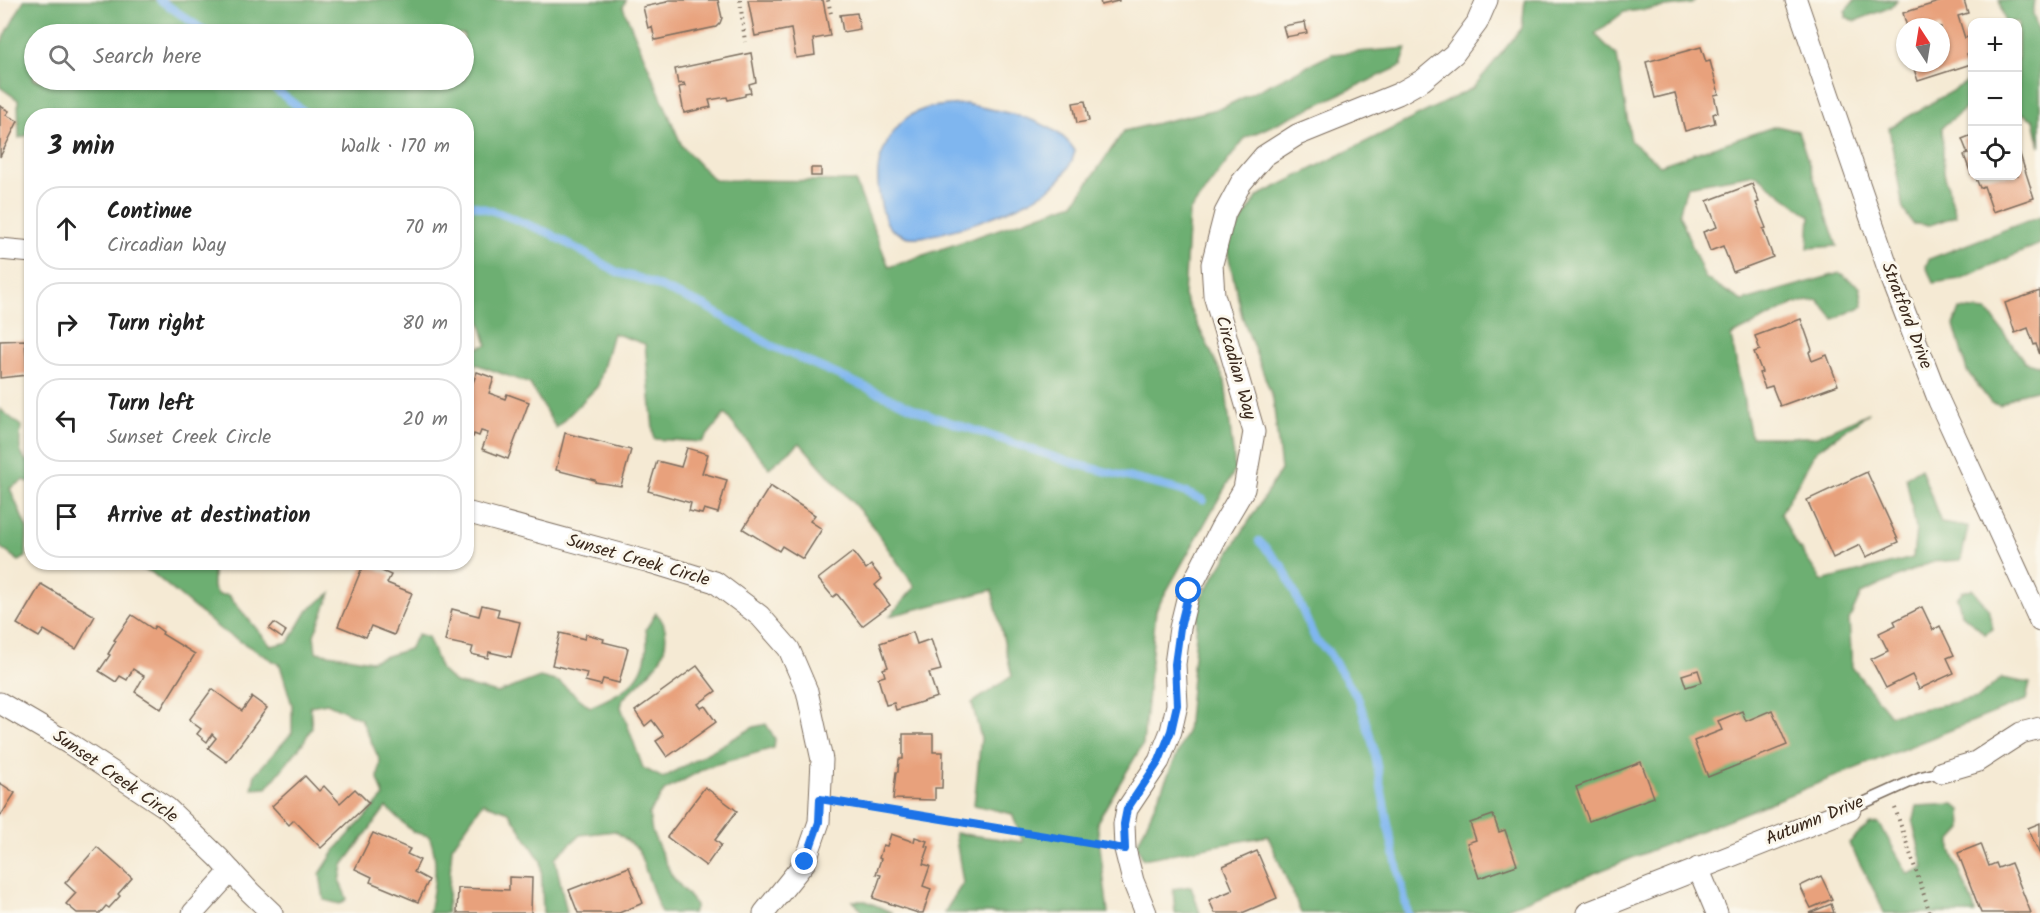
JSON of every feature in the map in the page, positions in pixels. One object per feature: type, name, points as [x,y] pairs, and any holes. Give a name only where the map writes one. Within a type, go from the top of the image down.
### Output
[{"type":"street","name":"Circadian Way","points":[[1146,913],[1125,849],[1124,824],[1127,809],[1159,761],[1171,731],[1177,705],[1175,664],[1180,628],[1189,591],[1244,489],[1254,432],[1214,295],[1212,264],[1225,213],[1241,183],[1264,156],[1297,135],[1398,94],[1423,80],[1454,54],[1477,23],[1487,0]]},
{"type":"street","name":"Stratford Drive","points":[[1796,0],[1890,274],[1939,401],[2040,621]]},
{"type":"street","points":[[0,249],[24,251]]},
{"type":"street","name":"Sunset Creek Circle","points":[[474,514],[715,582],[760,616],[789,649],[807,691],[822,760],[819,822],[805,862],[764,913]]},
{"type":"street","name":"Sunset Creek Circle","points":[[0,703],[70,744],[167,808],[272,913]]},
{"type":"street","name":"Autumn Drive","points":[[1942,772],[1977,762],[2021,733],[2040,728]]},
{"type":"street","name":"Autumn Drive","points":[[1587,913],[1850,809]]},
{"type":"street","points":[[1698,868],[1717,913]]},
{"type":"street","points":[[193,913],[231,871]]},
{"type":"lane","name":"Autumn Drive","points":[[1850,809],[1889,790],[1942,772]]},
{"type":"path","points":[[740,0],[745,42]]},
{"type":"path","points":[[828,0],[831,14]]},
{"type":"path","points":[[1889,790],[1930,913]]},
{"type":"path","points":[[820,799],[1125,849]]},
{"type":"green space","points":[[24,0],[626,0],[623,7],[682,146],[714,180],[855,181],[889,267],[1074,203],[1124,131],[1222,108],[1332,54],[1407,48],[1401,66],[1245,138],[1189,212],[1184,296],[1225,381],[1235,470],[1156,610],[1143,744],[1097,822],[1108,913],[944,913],[963,883],[955,833],[1023,842],[1012,814],[974,805],[981,738],[972,703],[1012,676],[992,590],[890,616],[915,587],[868,520],[800,443],[769,468],[725,414],[702,442],[654,439],[645,344],[613,333],[598,386],[556,428],[530,384],[474,364],[474,349],[487,345],[477,310],[474,312],[474,108],[24,108],[24,136],[19,138],[18,100],[0,87],[0,45]]},
{"type":"green space","points":[[1525,0],[1695,0],[1692,4],[1624,12],[1595,34],[1617,56],[1631,141],[1660,165],[1776,126],[1798,131],[1837,246],[1808,248],[1810,216],[1755,174],[1687,186],[1679,214],[1705,278],[1742,301],[1840,273],[1860,287],[1863,306],[1834,319],[1818,300],[1796,303],[1731,336],[1751,437],[1815,437],[1869,413],[1816,451],[1781,513],[1793,539],[1822,581],[1913,558],[1916,529],[1906,477],[1921,468],[1941,523],[1968,527],[1961,560],[1930,562],[1861,594],[1849,620],[1852,667],[1890,715],[1978,698],[2001,678],[2030,683],[2026,700],[1495,913],[1301,913],[1268,836],[1143,859],[1137,845],[1187,732],[1199,601],[1281,470],[1273,399],[1242,316],[1226,245],[1258,196],[1473,88],[1522,28]]},
{"type":"green space","points":[[1855,0],[1897,0],[1891,7],[1855,21],[1846,18],[1846,10]]},
{"type":"green space","points":[[1999,0],[2035,0],[2033,15],[2040,35],[2040,146],[2034,120],[2022,113],[2022,18],[2004,18]]},
{"type":"green space","points":[[1968,81],[1968,107],[1942,127],[1944,173],[1956,216],[1930,225],[1913,224],[1903,209],[1889,128]]},
{"type":"green space","points":[[2040,216],[2040,244],[1960,279],[1933,283],[1926,266],[1929,259]]},
{"type":"green space","points":[[1960,309],[1988,311],[2024,361],[2040,366],[2040,389],[2019,394],[2000,405],[1991,403],[1967,371],[1954,325]]},
{"type":"green space","points":[[0,409],[21,426],[20,443],[24,458],[24,480],[10,488],[24,522],[24,558],[19,561],[0,547]]},
{"type":"green space","points":[[145,570],[213,570],[213,588],[219,595],[228,595],[271,646],[289,642],[308,610],[331,593],[314,635],[316,652],[371,661],[409,649],[418,634],[428,637],[441,670],[455,683],[498,693],[540,677],[559,682],[590,707],[626,688],[635,680],[645,659],[646,629],[656,613],[663,623],[666,636],[662,655],[652,670],[623,699],[621,707],[643,768],[663,778],[754,727],[766,724],[775,739],[774,748],[707,767],[664,791],[649,814],[652,832],[672,876],[696,905],[693,913],[661,913],[638,849],[615,831],[580,835],[555,858],[567,913],[543,913],[541,861],[509,812],[483,803],[452,847],[447,913],[429,913],[435,865],[429,836],[413,832],[386,807],[343,865],[340,882],[347,899],[340,904],[324,900],[320,874],[336,849],[384,796],[378,779],[380,761],[361,719],[327,703],[310,706],[312,727],[303,743],[267,788],[252,789],[255,774],[292,733],[292,705],[280,665],[221,630],[151,572]]},
{"type":"green space","points":[[1972,589],[1988,608],[1993,629],[1985,634],[1962,614],[1957,598],[1963,591]]},
{"type":"green space","points":[[1954,804],[1961,810],[1962,829],[1951,841],[1951,850],[1975,913],[1884,913],[1849,843],[1870,824],[1879,823],[1908,874],[1924,868],[1913,823],[1917,806]]},
{"type":"green space","points":[[1191,886],[1200,913],[1175,913],[1173,889]]},
{"type":"green space","points":[[853,901],[866,901],[893,913],[864,913]]},
{"type":"water","points":[[966,104],[1026,118],[1054,131],[1075,151],[1070,165],[1065,174],[1043,193],[985,220],[924,236],[910,237],[899,234],[885,220],[879,193],[878,170],[887,142],[900,124],[912,114],[934,107]]},
{"type":"building","points":[[669,0],[718,0],[722,18],[716,27],[655,40],[652,27],[648,28],[643,7]]},
{"type":"building","points":[[748,0],[823,0],[830,36],[813,39],[815,55],[796,58],[791,29],[755,36]]},
{"type":"building","points":[[1100,0],[1119,0],[1119,1],[1101,5]]},
{"type":"building","points":[[1945,0],[1964,0],[1968,13],[1958,16],[1965,38],[1968,37],[1968,65],[1950,71],[1950,18],[1904,18],[1903,13]]},
{"type":"building","points":[[857,13],[860,29],[843,32],[840,15]]},
{"type":"building","points":[[1305,22],[1307,33],[1286,37],[1283,26]]},
{"type":"building","points":[[1701,47],[1706,62],[1710,61],[1719,94],[1714,95],[1718,112],[1713,114],[1715,123],[1685,131],[1675,93],[1655,98],[1646,62]]},
{"type":"building","points":[[751,53],[756,82],[749,84],[751,93],[728,100],[727,97],[709,100],[711,107],[684,113],[679,87],[685,86],[684,83],[678,84],[675,69]]},
{"type":"building","points":[[1915,72],[1946,72],[1918,81]]},
{"type":"building","points":[[1085,101],[1089,121],[1077,123],[1073,103]]},
{"type":"building","points":[[0,106],[9,111],[6,115],[18,121],[0,157]]},
{"type":"building","points":[[1968,137],[1968,154],[1962,139]]},
{"type":"building","points":[[1968,154],[1968,166],[1964,155]]},
{"type":"building","points":[[2022,160],[2034,198],[1993,212],[1984,186],[1980,188],[1977,180],[2022,180]]},
{"type":"building","points":[[811,168],[821,168],[821,176],[811,176]]},
{"type":"building","points":[[1752,184],[1759,202],[1756,203],[1766,228],[1763,229],[1773,257],[1733,272],[1723,246],[1710,251],[1703,232],[1717,227],[1707,201]]},
{"type":"building","points":[[2040,291],[2040,355],[2028,328],[2015,333],[2005,303]]},
{"type":"building","points":[[1801,319],[1812,350],[1809,352],[1812,361],[1827,355],[1838,385],[1780,406],[1772,386],[1765,388],[1759,373],[1762,372],[1754,352],[1760,350],[1755,336]]},
{"type":"building","points":[[24,340],[24,375],[0,378],[0,341]]},
{"type":"building","points":[[477,372],[494,378],[489,393],[505,399],[507,394],[529,402],[508,459],[482,449],[488,433],[481,431],[479,436],[474,434],[474,380]]},
{"type":"building","points":[[565,433],[631,450],[621,486],[595,482],[595,480],[556,470]]},
{"type":"building","points":[[687,448],[708,454],[702,473],[727,480],[718,513],[704,509],[702,514],[689,511],[691,503],[648,491],[657,461],[681,467]]},
{"type":"building","points":[[1867,472],[1899,542],[1866,557],[1860,545],[1833,558],[1807,500]]},
{"type":"building","points":[[770,486],[815,515],[810,521],[822,529],[803,559],[782,546],[779,551],[743,529]]},
{"type":"building","points":[[853,552],[866,569],[871,565],[882,579],[875,585],[890,605],[862,626],[837,594],[833,597],[818,579]]},
{"type":"building","points":[[361,570],[380,570],[391,575],[387,583],[412,593],[394,635],[371,626],[366,637],[338,626]]},
{"type":"building","points":[[41,584],[95,616],[76,649],[44,630],[39,637],[17,624]]},
{"type":"building","points":[[482,605],[499,609],[497,617],[520,622],[511,657],[489,652],[488,658],[471,654],[473,647],[445,641],[452,609],[479,616]]},
{"type":"building","points":[[1922,607],[1933,630],[1940,626],[1954,655],[1947,658],[1954,673],[1919,689],[1912,675],[1886,688],[1871,659],[1888,651],[1879,633],[1896,625],[1894,621]]},
{"type":"building","points":[[132,615],[153,629],[155,626],[163,632],[162,634],[195,654],[161,709],[135,692],[144,676],[133,669],[127,680],[120,676],[116,682],[99,671],[110,655],[108,654],[116,641],[114,640]]},
{"type":"building","points":[[274,623],[286,631],[282,638],[269,629]]},
{"type":"building","points":[[913,632],[917,644],[931,639],[941,670],[929,673],[937,697],[896,710],[894,703],[886,705],[878,678],[885,676],[883,669],[888,667],[880,643]]},
{"type":"building","points":[[560,633],[585,639],[586,634],[604,639],[603,642],[628,648],[619,683],[603,679],[601,685],[585,681],[587,673],[552,665]]},
{"type":"building","points":[[697,666],[716,691],[698,704],[701,708],[705,706],[716,722],[667,757],[656,741],[664,736],[652,720],[645,726],[635,711]]},
{"type":"building","points":[[1698,670],[1702,682],[1686,687],[1682,675]]},
{"type":"building","points":[[212,689],[242,711],[252,697],[267,708],[227,762],[208,748],[216,738],[212,734],[207,742],[197,734],[201,729],[189,720]]},
{"type":"building","points":[[1772,710],[1787,745],[1708,777],[1694,741],[1722,730],[1718,721],[1742,711],[1746,721]]},
{"type":"building","points":[[903,734],[933,734],[933,752],[943,752],[942,788],[935,788],[935,800],[893,799],[899,759],[903,759]]},
{"type":"building","points":[[1641,762],[1654,797],[1589,821],[1576,787]]},
{"type":"building","points":[[305,776],[319,791],[324,786],[340,803],[355,789],[369,803],[321,848],[294,820],[289,825],[272,806]]},
{"type":"building","points":[[0,783],[15,793],[0,817]]},
{"type":"building","points":[[705,787],[737,811],[715,840],[721,845],[706,866],[667,837]]},
{"type":"building","points":[[1493,815],[1499,832],[1505,830],[1517,865],[1479,878],[1467,843],[1476,840],[1470,823]]},
{"type":"building","points":[[2040,823],[2040,855],[2028,828]]},
{"type":"building","points":[[373,833],[410,849],[407,854],[420,860],[414,872],[429,880],[418,902],[370,882],[372,877],[355,869]]},
{"type":"building","points":[[891,834],[914,842],[915,837],[927,841],[925,846],[929,847],[923,864],[930,866],[923,886],[931,889],[923,913],[873,898],[881,875],[876,874],[881,859],[879,858],[883,845],[887,846]]},
{"type":"building","points":[[1981,844],[1989,866],[1996,863],[1998,868],[2011,863],[2031,913],[1981,913],[1958,853]]},
{"type":"building","points":[[97,847],[132,878],[109,908],[106,906],[100,913],[77,913],[66,904],[76,893],[65,883]]},
{"type":"building","points":[[1257,851],[1277,898],[1242,913],[1215,913],[1209,900],[1233,890],[1223,866]]},
{"type":"building","points":[[629,867],[643,903],[619,913],[578,913],[569,890]]},
{"type":"building","points":[[1821,876],[1832,899],[1811,908],[1800,886]]},
{"type":"building","points":[[509,877],[532,878],[531,913],[457,913],[458,888],[509,890]]},
{"type":"building","points":[[1831,904],[1834,913],[1809,913]]},
{"type":"waterway","points":[[160,0],[195,24]]},
{"type":"waterway","points":[[276,90],[300,108]]},
{"type":"waterway","points":[[474,205],[549,233],[619,273],[639,278],[705,306],[772,346],[929,415],[1072,463],[1179,490],[1203,500]]},
{"type":"waterway","points":[[1259,541],[1283,567],[1316,641],[1327,650],[1359,700],[1373,745],[1408,913]]},
{"type":"route","points":[[805,862],[819,822],[820,799],[1125,849],[1124,824],[1127,809],[1159,761],[1171,731],[1177,705],[1175,664],[1180,628],[1189,591]]}]
